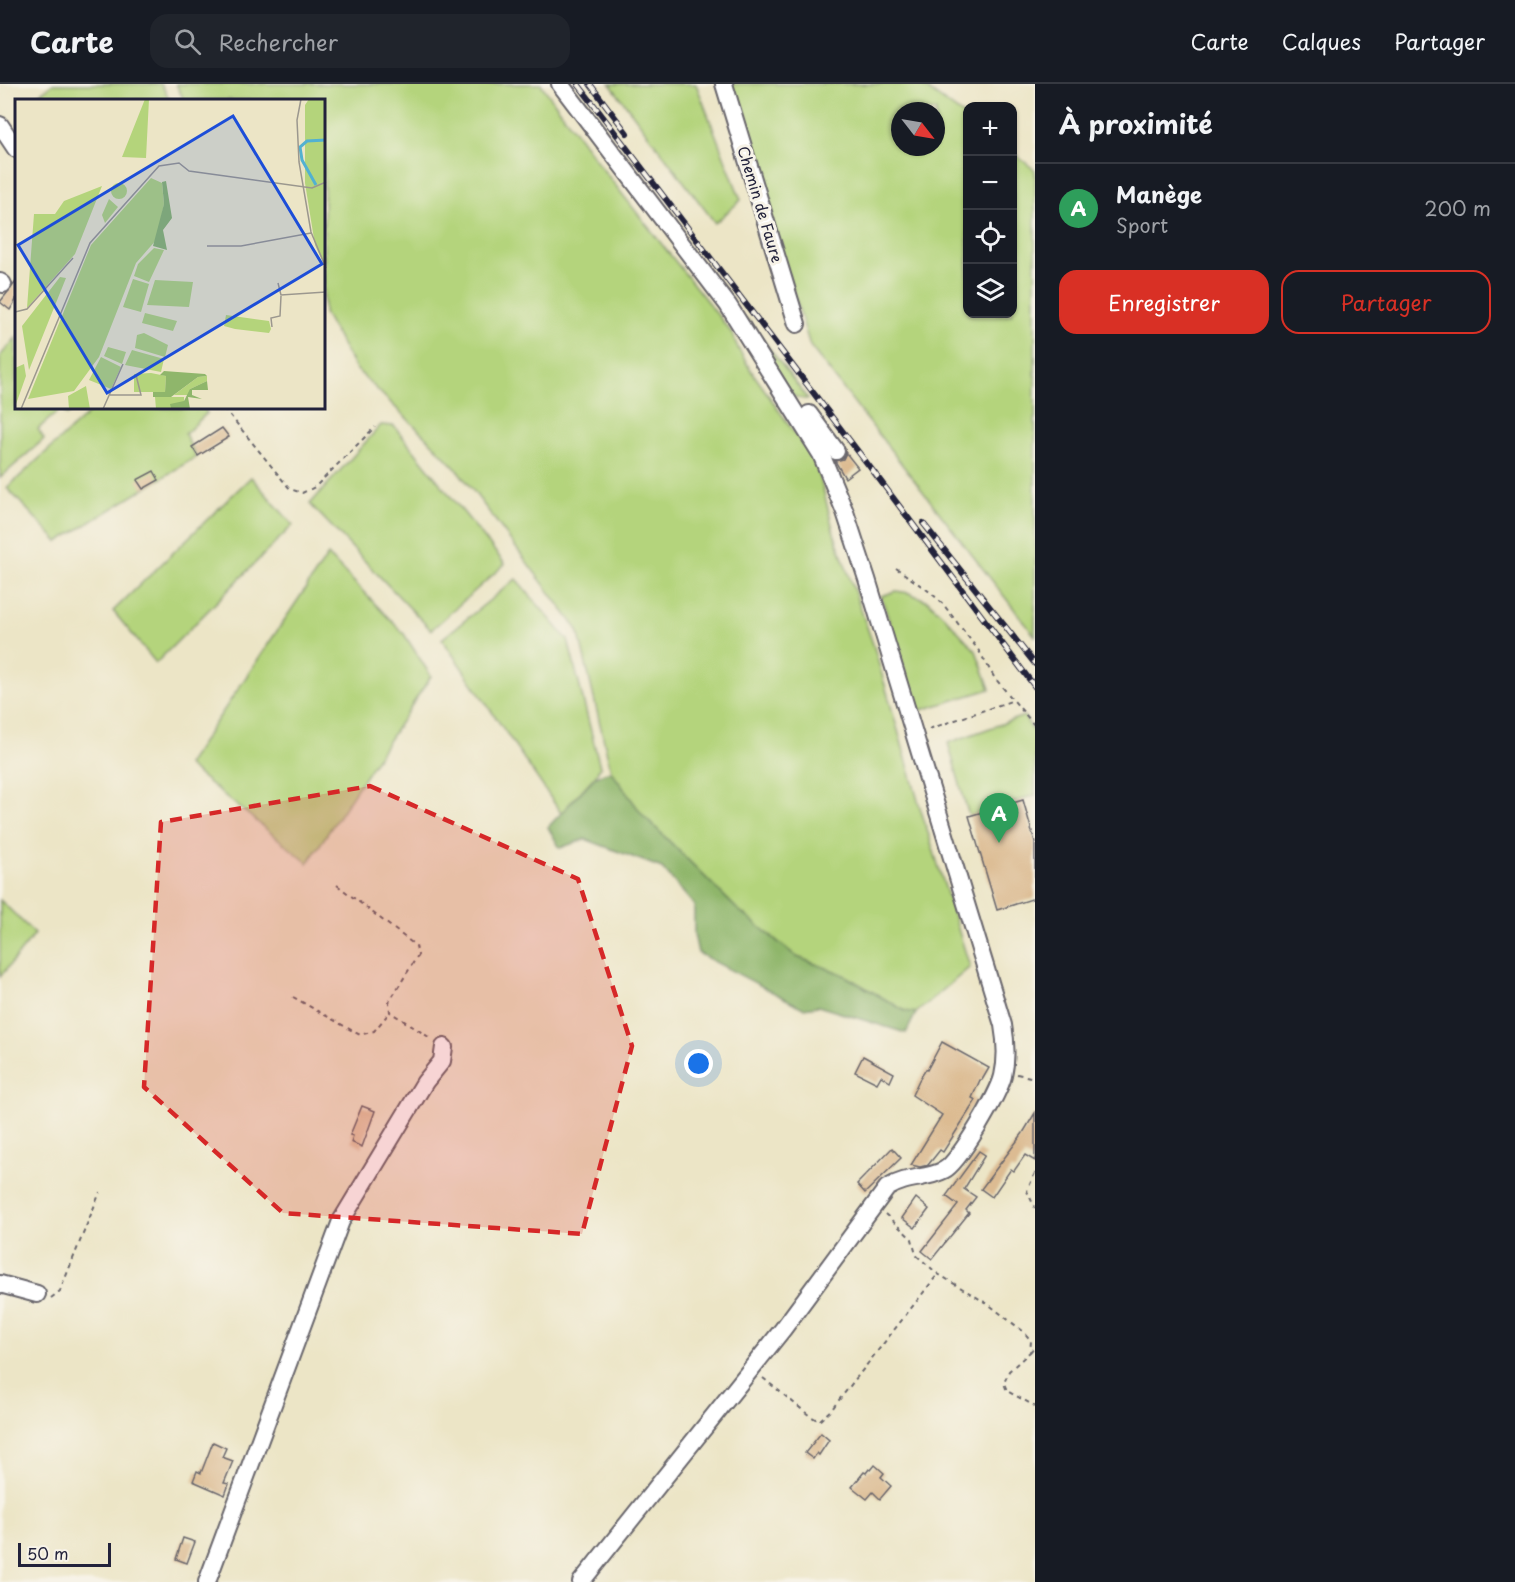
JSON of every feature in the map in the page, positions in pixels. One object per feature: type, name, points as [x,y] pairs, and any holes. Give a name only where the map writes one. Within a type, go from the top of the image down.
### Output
[{"type":"street","points":[[560,84],[728,305],[821,454],[845,512],[1003,1025],[1006,1045],[1002,1078],[965,1147],[947,1169],[935,1174],[898,1181],[887,1188],[752,1368],[581,1582]]},
{"type":"street","name":"Chemin de Faure","points":[[724,84],[797,324]]},
{"type":"street","points":[[0,125],[15,148]]},
{"type":"street","points":[[795,411],[805,410],[836,451]]},
{"type":"street","points":[[207,1582],[340,1221],[425,1082],[442,1061],[444,1047]]},
{"type":"street","points":[[0,1284],[37,1294]]},
{"type":"path","points":[[226,410],[290,489],[302,493],[315,487],[375,427]]},
{"type":"path","points":[[896,568],[943,604],[979,651],[994,677],[1035,726]]},
{"type":"path","points":[[913,734],[1014,700]]},
{"type":"path","points":[[293,997],[360,1035],[374,1031],[390,1012],[390,1002],[418,955],[416,946],[336,885]]},
{"type":"path","points":[[390,1012],[444,1047]]},
{"type":"path","points":[[1004,1070],[1035,1078]]},
{"type":"path","points":[[1035,1173],[1027,1191],[1035,1208]]},
{"type":"path","points":[[37,1294],[51,1299],[60,1291],[100,1192]]},
{"type":"path","points":[[874,1204],[912,1239],[916,1256],[938,1274],[988,1304],[1024,1332],[1030,1341],[1030,1352]]},
{"type":"path","points":[[752,1368],[819,1421],[832,1409],[938,1274]]},
{"type":"path","points":[[1035,1347],[1010,1371],[1004,1383],[1007,1390],[1035,1406]]},
{"type":"highlighted area","points":[[370,786],[578,879],[632,1046],[582,1234],[283,1213],[144,1087],[161,822]]},
{"type":"green space","points":[[53,84],[161,84],[169,99],[32,99]]},
{"type":"green space","points":[[176,84],[541,84],[601,167],[731,332],[750,369],[811,456],[820,477],[834,533],[874,647],[919,804],[970,967],[916,1013],[905,1011],[842,974],[797,957],[736,908],[639,811],[611,771],[578,630],[459,472],[356,369],[326,316],[326,99],[184,99]]},
{"type":"green space","points":[[610,84],[696,84],[741,200],[715,223]]},
{"type":"green space","points":[[730,84],[920,84],[945,102],[891,102],[891,156],[945,156],[945,102],[963,115],[963,318],[1017,318],[1017,156],[1035,170],[1035,636],[810,346]]},
{"type":"green space","points":[[746,318],[808,399],[794,396],[781,382]]},
{"type":"green space","points":[[15,339],[15,410],[60,410],[38,429],[44,439],[0,478],[0,356]]},
{"type":"green space","points":[[62,410],[73,410],[67,415]]},
{"type":"green space","points":[[92,410],[205,410],[207,413],[185,434],[196,457],[58,542],[7,488]]},
{"type":"green space","points":[[381,425],[394,426],[505,564],[431,630],[310,504]]},
{"type":"green space","points":[[251,477],[293,525],[156,663],[113,611]]},
{"type":"green space","points":[[328,555],[404,634],[431,676],[308,863],[187,765]]},
{"type":"green space","points":[[516,579],[568,640],[600,767],[595,776],[561,813],[442,639]]},
{"type":"green space","points":[[896,591],[909,593],[928,601],[944,616],[976,651],[990,689],[918,711],[881,596]]},
{"type":"green space","points":[[1024,716],[1035,735],[1035,795],[969,816],[948,743]]},
{"type":"green space","points":[[611,771],[642,814],[736,908],[797,957],[842,974],[905,1011],[916,1013],[906,1033],[818,1006],[803,1008],[698,953],[694,934],[694,905],[662,868],[585,839],[560,848],[548,827],[596,776]]},
{"type":"green space","points":[[0,900],[35,934],[0,977]]},
{"type":"building","points":[[15,283],[15,302],[10,310],[0,302]]},
{"type":"building","points":[[222,428],[229,437],[198,456],[192,447]]},
{"type":"building","points":[[846,453],[858,468],[845,478],[835,461],[843,459]]},
{"type":"building","points":[[154,471],[159,480],[143,489],[137,480]]},
{"type":"building","points":[[1023,800],[1035,842],[1035,898],[997,910],[969,816]]},
{"type":"building","points":[[942,1042],[989,1068],[980,1080],[972,1098],[976,1100],[943,1152],[940,1150],[928,1165],[920,1167],[911,1165],[942,1115],[912,1095]]},
{"type":"building","points":[[863,1056],[894,1073],[890,1082],[881,1076],[877,1083],[855,1072]]},
{"type":"building","points":[[362,1106],[375,1111],[362,1147],[351,1142],[353,1136],[350,1135]]},
{"type":"building","points":[[1035,1113],[1035,1161],[1025,1155],[1014,1171],[1011,1169],[992,1197],[981,1189],[1023,1133]]},
{"type":"building","points":[[892,1148],[901,1158],[865,1193],[857,1184]]},
{"type":"building","points":[[979,1151],[985,1155],[964,1189],[976,1197],[966,1210],[969,1213],[932,1259],[922,1251],[958,1205],[946,1196]]},
{"type":"building","points":[[916,1198],[929,1209],[915,1228],[902,1218]]},
{"type":"building","points":[[821,1433],[829,1440],[819,1455],[817,1453],[813,1459],[805,1453]]},
{"type":"building","points":[[213,1442],[226,1448],[222,1457],[233,1461],[224,1483],[229,1484],[225,1495],[193,1481],[197,1471],[201,1473]]},
{"type":"building","points":[[875,1465],[884,1473],[881,1477],[891,1486],[880,1499],[873,1492],[867,1499],[852,1487],[864,1472],[871,1470]]},
{"type":"building","points":[[183,1538],[195,1542],[187,1563],[176,1559]]},
{"type":"railway","points":[[578,84],[1035,687]]},
{"type":"railway","points":[[590,84],[627,133]]},
{"type":"railway","points":[[923,523],[1035,664]]},
{"type":"place","name":"Manège","points":[[999,843]]}]
